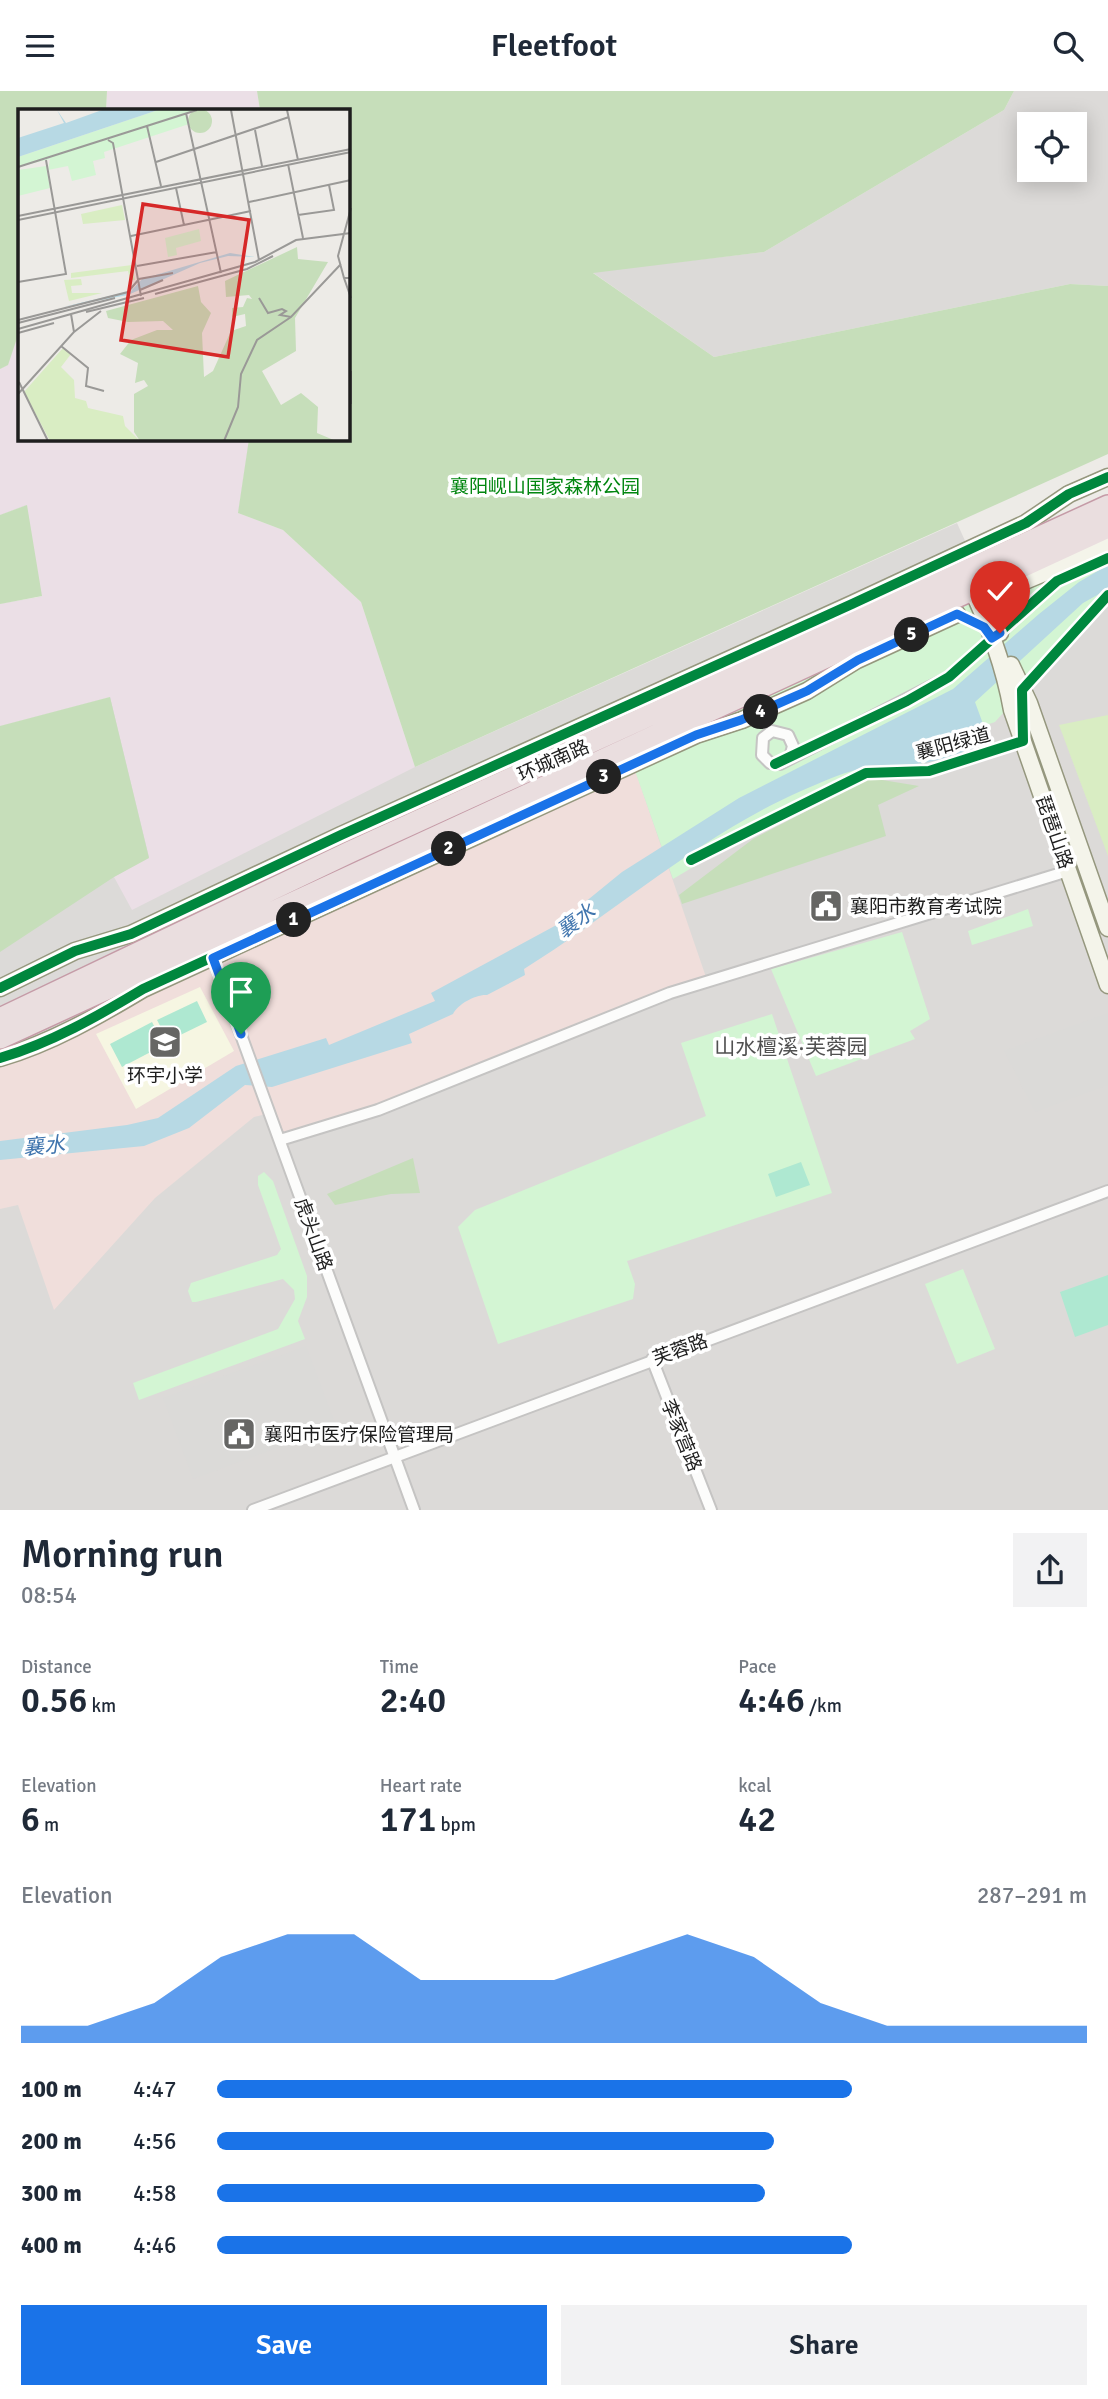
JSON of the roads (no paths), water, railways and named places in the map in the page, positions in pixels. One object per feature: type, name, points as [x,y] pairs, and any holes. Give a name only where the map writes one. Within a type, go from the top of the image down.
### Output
[{"type":"highway","name":"环城南路","points":[[0,1038],[203,932],[1108,506]]},
{"type":"highway","name":"环城南路","points":[[0,1019],[937,607],[970,571],[1019,569],[1108,527]]},
{"type":"street","points":[[1010,676],[970,571],[1026,523],[1069,494],[1108,477]]},
{"type":"street","points":[[1006,589],[1108,547]]},
{"type":"street","points":[[790,757],[793,746],[788,735],[778,731],[767,734],[760,749],[765,759],[775,764],[907,701],[949,677],[1057,582],[1108,558]]},
{"type":"street","points":[[996,635],[1006,589],[1019,569]]},
{"type":"street","points":[[1023,741],[1022,691],[1108,595]]},
{"type":"street","points":[[937,607],[957,614],[996,635]]},
{"type":"street","points":[[0,988],[75,951],[131,934],[203,932],[696,735],[741,720],[807,691],[858,660],[957,614]]},
{"type":"street","name":"琵琶山路","points":[[1010,676],[1022,691],[1108,928]]},
{"type":"street","name":"琵琶山路","points":[[1010,676],[1012,710],[1108,985]]},
{"type":"street","name":"襄阳绿道","points":[[691,860],[866,773],[929,771],[1023,741]]},
{"type":"street","points":[[280,1140],[378,1110],[670,993],[1068,871]]},
{"type":"street","points":[[0,1058],[21,1052],[98,1016],[143,989],[203,932]]},
{"type":"street","name":"虎头山路","points":[[203,932],[414,1510]]},
{"type":"street","name":"芙蓉路","points":[[253,1510],[394,1455],[1108,1191]]},
{"type":"street","name":"李家营路","points":[[652,1360],[711,1510]]},
{"type":"water","name":"襄水","points":[[1108,565],[1108,589],[1083,603],[975,702],[990,743],[929,762],[853,771],[817,784],[764,809],[693,852],[524,969],[525,975],[487,995],[468,1000],[453,1014],[409,1034],[412,1043],[272,1087],[245,1085],[189,1128],[144,1146],[0,1160],[0,1141],[127,1125],[158,1118],[236,1066],[326,1038],[329,1045],[435,1001],[431,993],[586,909],[584,903],[622,872],[739,798],[953,689],[1079,582]]},
{"type":"place","name":"襄阳市教育考试院","points":[[826,906]]},
{"type":"place","name":"环宇小学","points":[[165,1042]]},
{"type":"place","name":"襄阳市医疗保险管理局","points":[[239,1434]]},
{"type":"district","name":"山水檀溪·芙蓉园","points":[[791,1047]]},
{"type":"park label","name":"襄阳岘山国家森林公园","points":[[545,486]]}]
